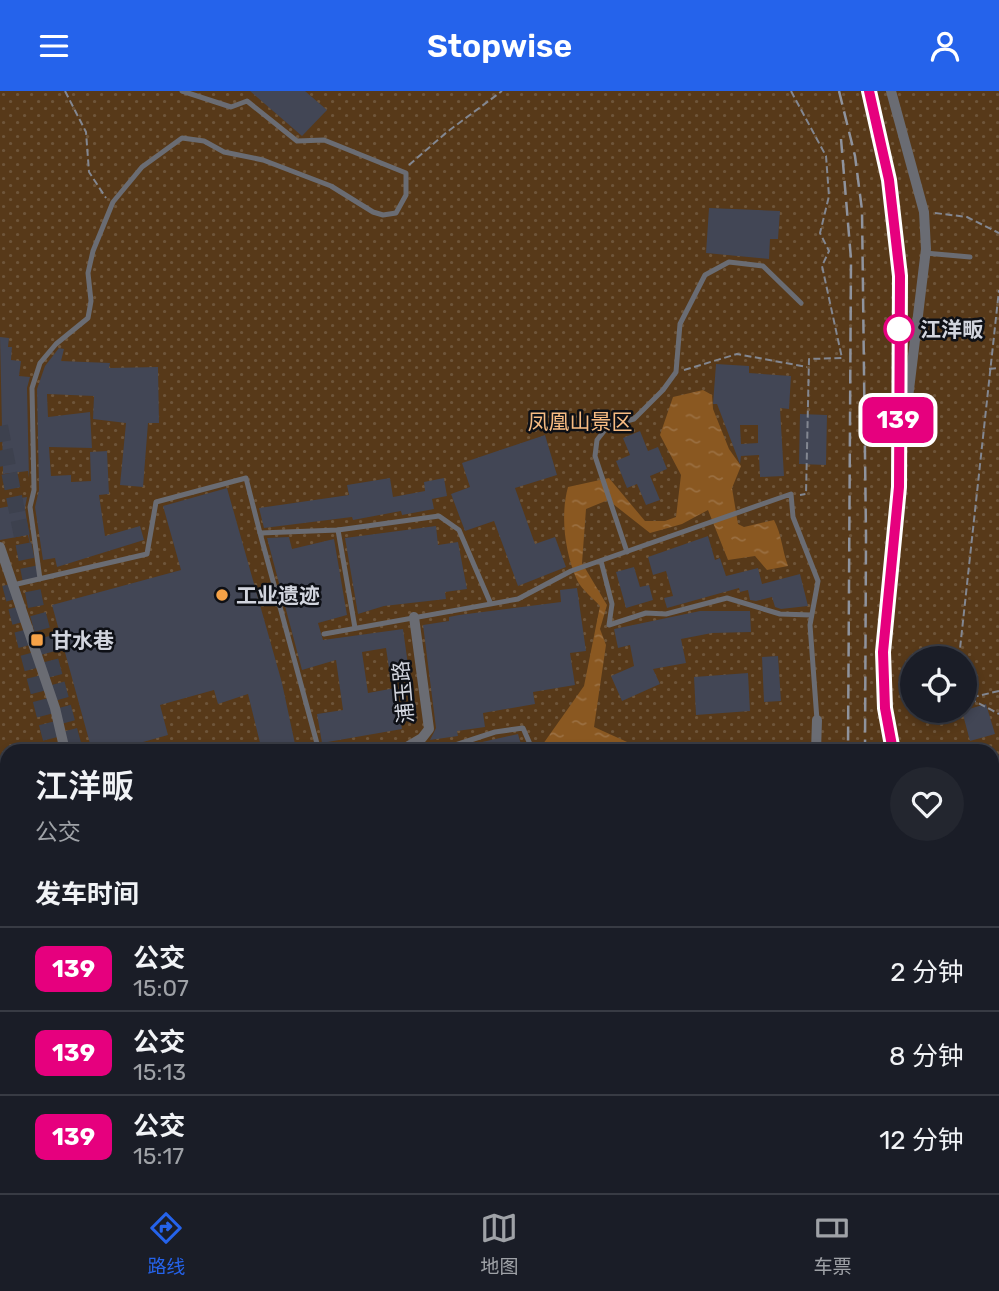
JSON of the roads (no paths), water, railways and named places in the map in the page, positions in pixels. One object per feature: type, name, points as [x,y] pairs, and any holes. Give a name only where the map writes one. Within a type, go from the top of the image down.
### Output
[{"type":"street","points":[[869,91],[889,180],[900,276],[899,487],[883,652],[885,708],[891,744]]},
{"type":"street","points":[[891,91],[924,212],[925,253],[908,398],[898,417]]},
{"type":"street","points":[[0,547],[55,708],[63,744]]},
{"type":"street","name":"浦玉路","points":[[412,744],[422,738],[429,729],[414,617]]},
{"type":"street","points":[[817,720],[817,744]]},
{"type":"lane","points":[[40,579],[30,507],[34,490],[32,388],[44,358],[88,318],[91,301],[88,273],[93,251],[113,202],[142,167],[182,138],[204,141],[224,152],[263,160],[331,186],[383,215],[396,213],[403,205],[406,173],[324,139],[297,141],[247,101],[231,107],[182,91]]},
{"type":"lane","points":[[925,253],[971,257]]},
{"type":"lane","points":[[627,552],[595,456],[601,432],[608,426],[634,419],[663,390],[676,372],[680,324],[705,275],[729,262],[763,266],[801,303]]},
{"type":"lane","points":[[13,585],[147,554],[156,502],[246,478],[317,744]]},
{"type":"lane","points":[[324,634],[518,599],[571,571],[791,494],[793,517],[818,581],[811,615],[817,720]]},
{"type":"lane","points":[[260,533],[338,530],[439,516],[459,530],[490,602]]},
{"type":"lane","points":[[338,530],[355,628]]},
{"type":"lane","points":[[601,561],[612,604],[609,625],[646,613],[666,614],[727,599],[780,614],[811,615]]},
{"type":"lane","points":[[458,744],[495,732],[523,728],[530,744]]},
{"type":"water","points":[[703,390],[712,395],[713,409],[729,449],[741,466],[732,488],[738,524],[744,527],[774,520],[788,566],[767,570],[755,556],[728,560],[708,510],[682,524],[650,533],[608,500],[586,509],[582,563],[607,605],[600,629],[606,645],[594,727],[632,744],[543,744],[584,686],[600,606],[579,584],[569,558],[564,522],[568,487],[609,478],[645,521],[665,521],[676,517],[681,475],[660,435],[673,397]]},
{"type":"tunnel","points":[[0,426],[36,607],[73,744]]},
{"type":"tunnel","points":[[10,584],[52,744]]},
{"type":"railway","points":[[839,91],[855,156],[862,210],[866,536],[865,744]]},
{"type":"railway","points":[[841,139],[851,259],[848,744]]},
{"type":"place","name":"江洋畈","points":[[899,329]]},
{"type":"place","name":"工业遗迹","points":[[222,595]]},
{"type":"place","name":"甘水巷","points":[[37,640]]},
{"type":"park label","name":"凤凰山景区","points":[[580,421]]}]
